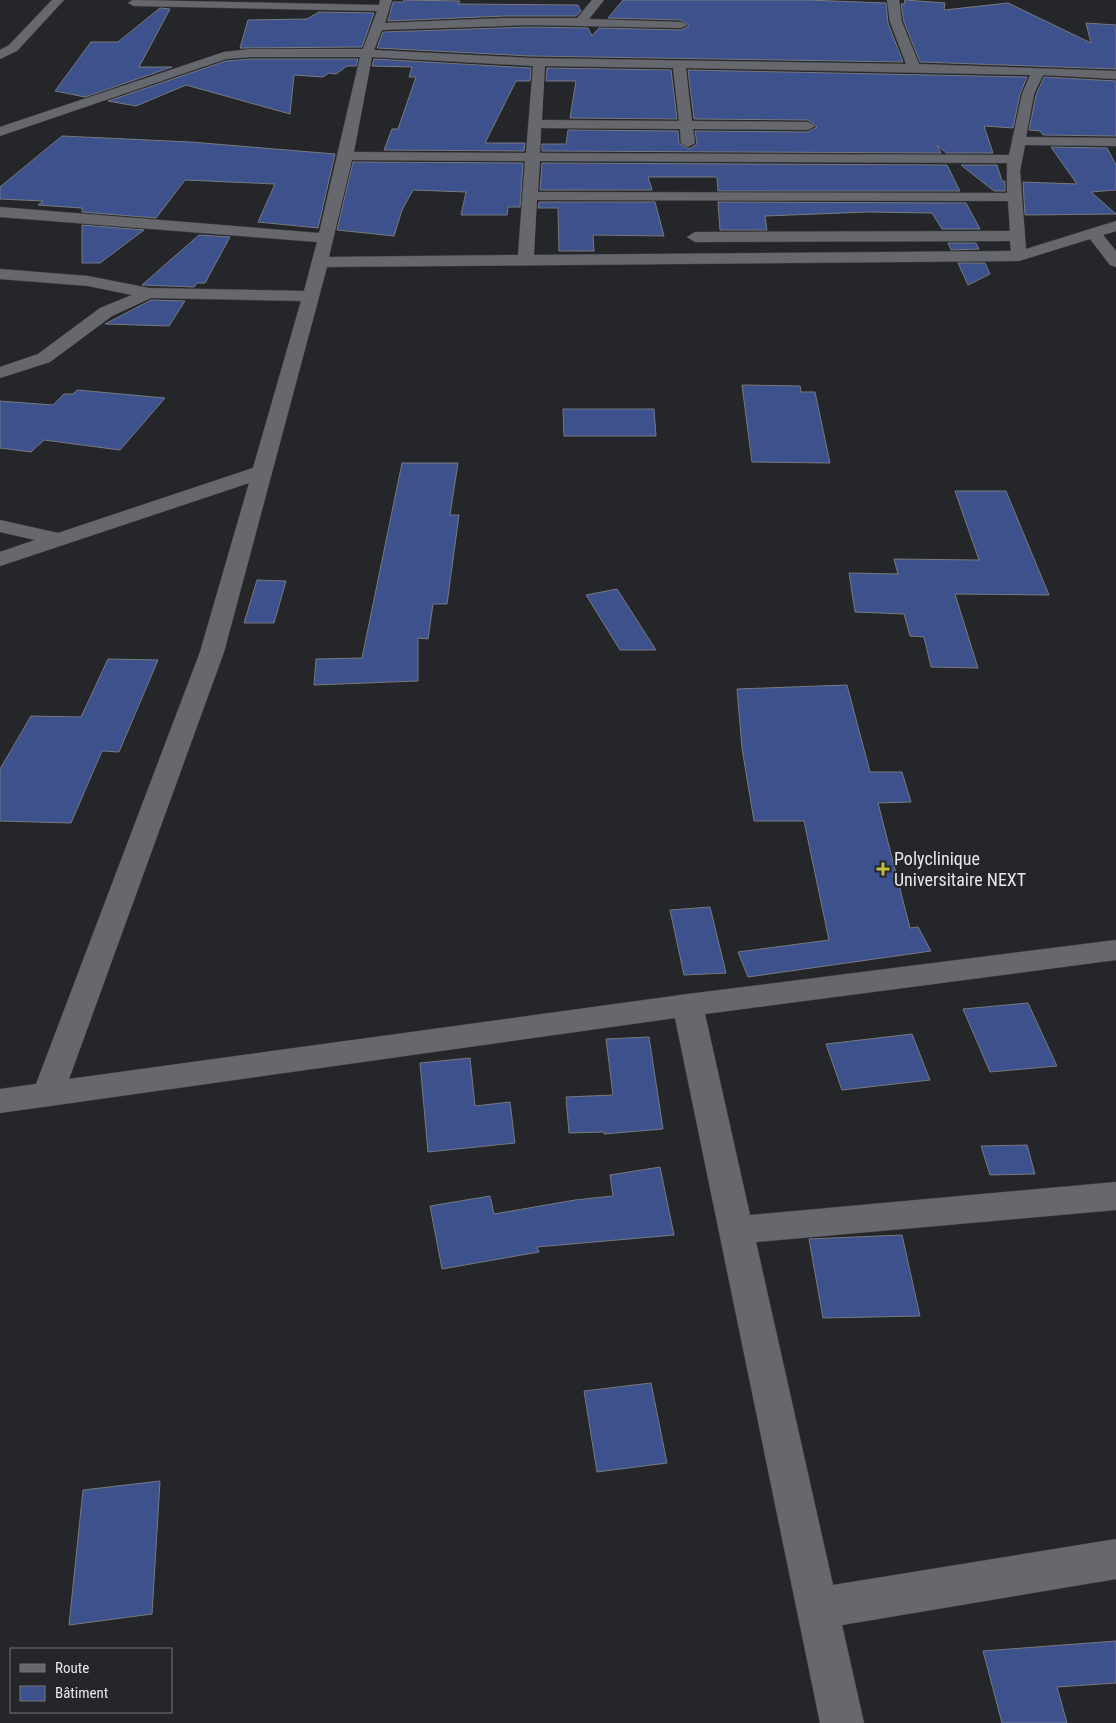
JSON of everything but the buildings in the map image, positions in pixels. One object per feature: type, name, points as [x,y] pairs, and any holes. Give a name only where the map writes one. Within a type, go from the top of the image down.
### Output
[{"type":"street","points":[[0,55],[14,48],[58,0]]},
{"type":"street","points":[[580,22],[598,0]]},
{"type":"street","points":[[893,0],[896,22],[914,68]]},
{"type":"street","points":[[48,1094],[212,652],[311,296],[346,156],[367,53],[378,27],[384,4],[133,4]]},
{"type":"street","points":[[378,27],[454,25],[488,21],[681,25]]},
{"type":"street","points":[[0,132],[224,56],[251,53],[367,53],[539,62],[914,68],[1116,75]]},
{"type":"street","points":[[526,260],[539,62]]},
{"type":"street","points":[[679,65],[694,203]]},
{"type":"street","points":[[1019,256],[1013,171],[1028,94],[1038,72]]},
{"type":"street","points":[[536,124],[808,126]]},
{"type":"street","points":[[1019,141],[1116,142]]},
{"type":"street","points":[[346,156],[534,157],[691,169],[1016,159]]},
{"type":"street","points":[[531,196],[694,203],[1015,197]]},
{"type":"street","points":[[0,212],[326,238]]},
{"type":"street","points":[[320,262],[1019,256],[1116,226]]},
{"type":"street","points":[[701,259],[695,232],[1018,236]]},
{"type":"street","points":[[1094,233],[1116,262]]},
{"type":"street","points":[[0,274],[88,281],[149,293],[311,296]]},
{"type":"street","points":[[0,374],[44,358],[106,312],[149,293]]},
{"type":"street","points":[[0,559],[262,472]]},
{"type":"street","points":[[0,526],[57,539]]},
{"type":"street","points":[[0,1101],[688,1004],[1116,950]]},
{"type":"street","points":[[688,1004],[842,1723]]},
{"type":"street","points":[[736,1230],[1116,1196]]},
{"type":"street","points":[[817,1608],[1116,1559]]},
{"type":"place","name":"Polyclinique Universitaire NEXT","points":[[883,869]]}]
